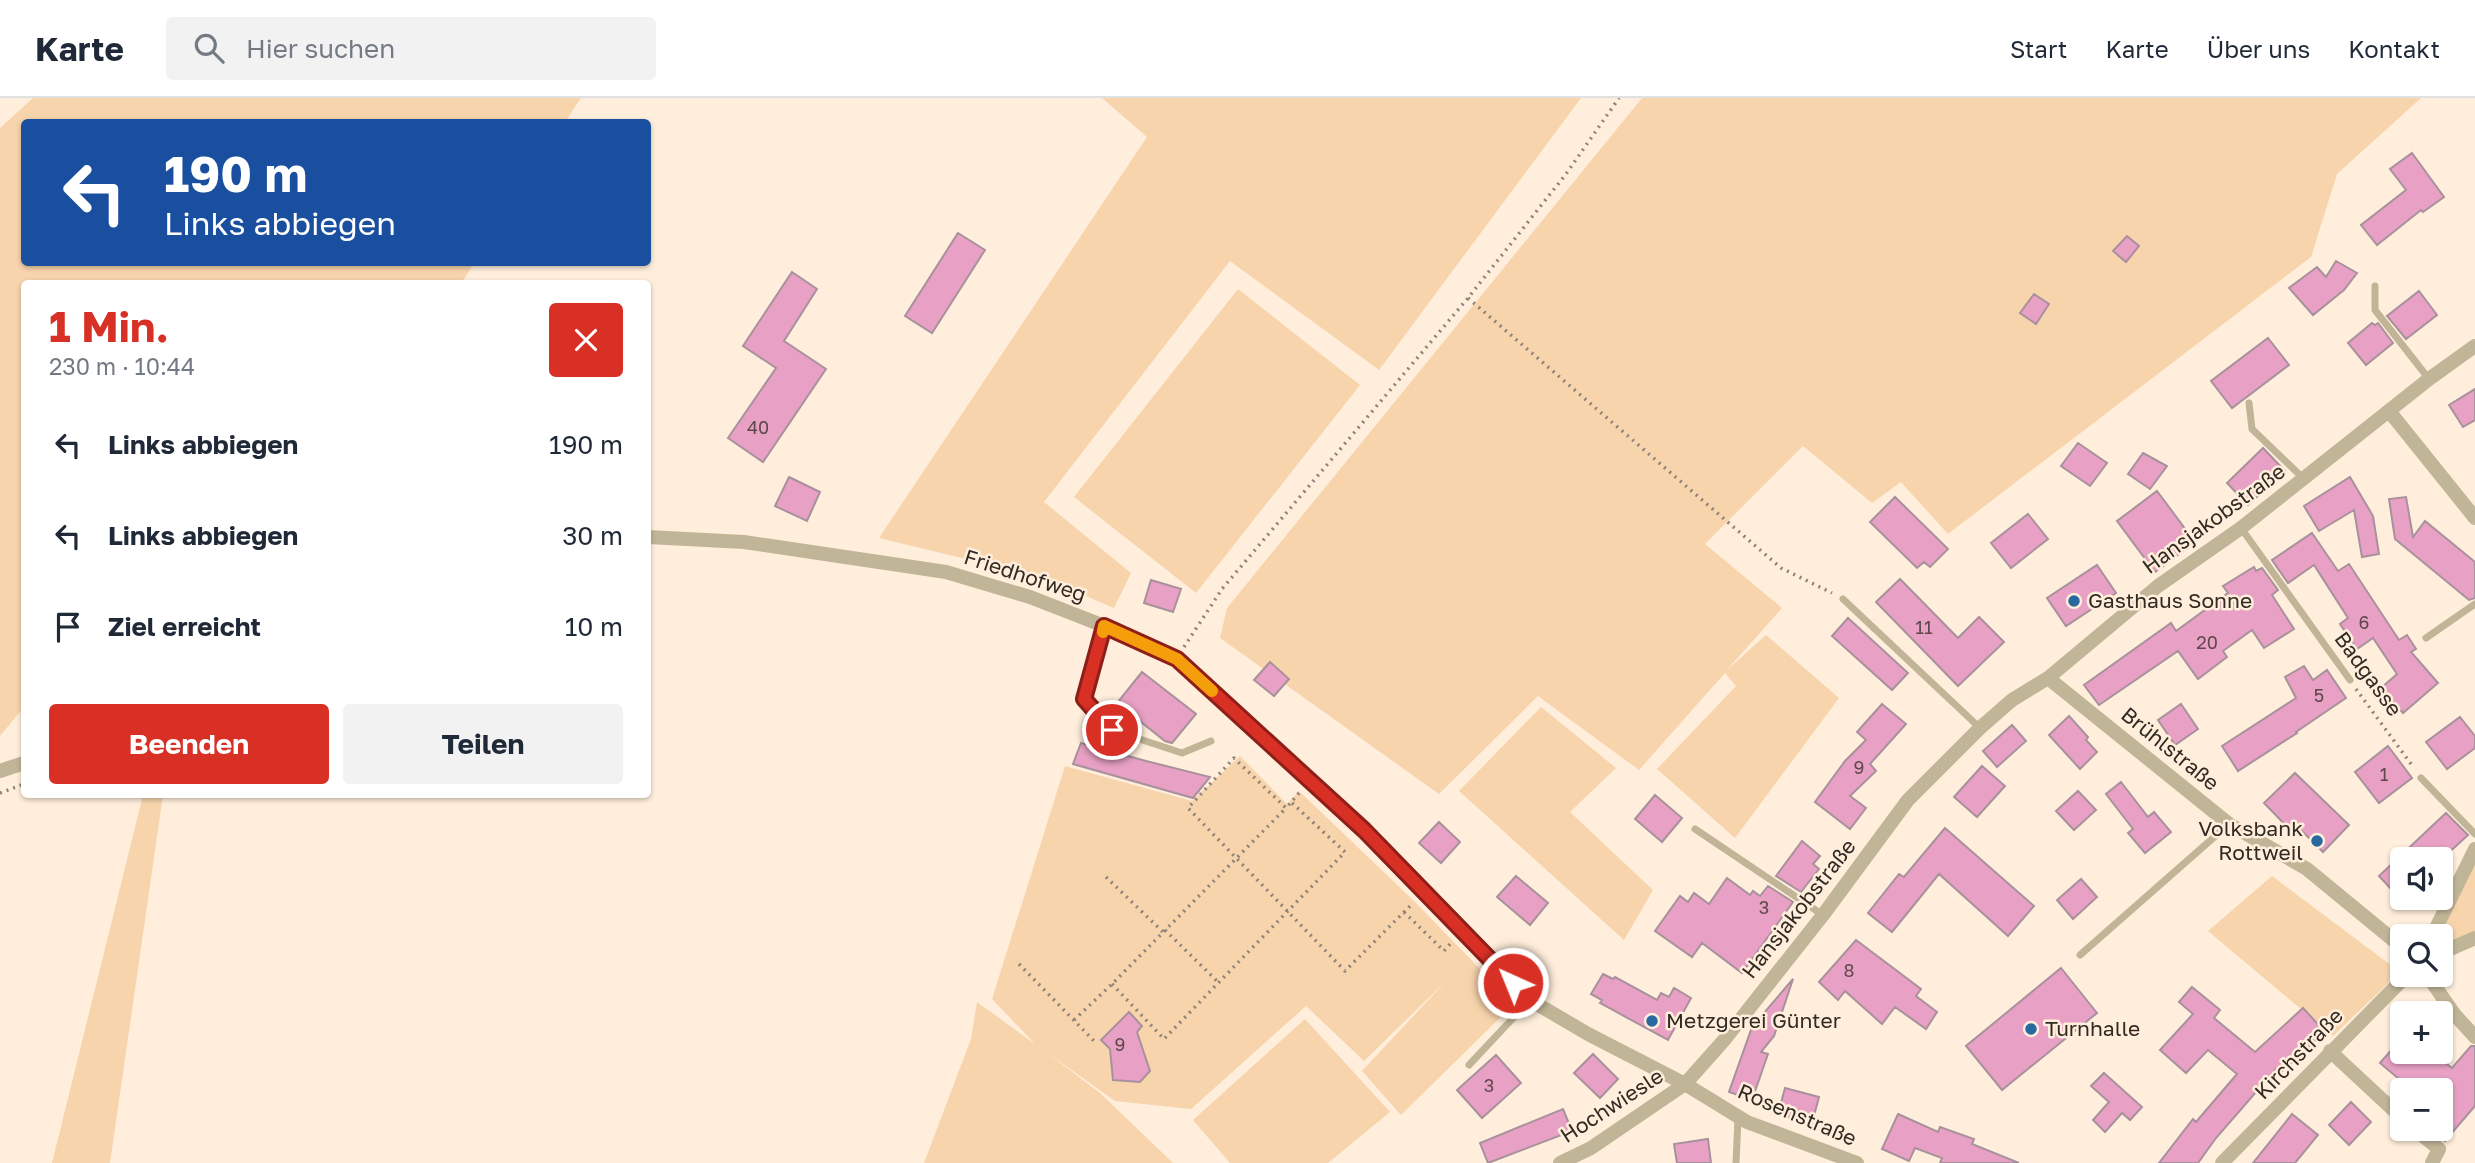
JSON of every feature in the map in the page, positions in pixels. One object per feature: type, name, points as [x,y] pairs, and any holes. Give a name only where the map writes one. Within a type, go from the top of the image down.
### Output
[{"type":"street","name":"Hansjakobstraße","points":[[1685,1084],[1725,1039],[1823,915],[1908,800],[1980,728],[2011,701],[2048,678],[2158,586],[2241,528],[2429,379],[2475,346]]},
{"type":"street","points":[[2389,411],[2475,518]]},
{"type":"street","name":"Friedhofweg","points":[[651,537],[744,542],[946,572],[1030,597],[1177,659],[1364,830],[1530,1000],[1588,1034],[1685,1084]]},
{"type":"street","name":"Brühlstraße","points":[[2048,678],[2229,824],[2307,869],[2390,937]]},
{"type":"street","points":[[0,771],[21,764]]},
{"type":"street","points":[[2438,924],[2475,849]]},
{"type":"street","points":[[2453,948],[2475,938]]},
{"type":"street","name":"Kirchstraße","points":[[2222,1163],[2395,987]]},
{"type":"street","points":[[2435,987],[2475,1037]]},
{"type":"street","points":[[2330,1051],[2390,1107]]},
{"type":"street","name":"Rosenstraße","points":[[1685,1084],[1738,1117],[1857,1163]]},
{"type":"street","name":"Hochwiesle","points":[[1560,1163],[1591,1156],[1685,1084]]},
{"type":"street","points":[[2430,1141],[2440,1149],[2432,1163]]},
{"type":"lane","points":[[2375,286],[2375,310],[2429,379]]},
{"type":"lane","points":[[2249,403],[2252,429],[2305,479]]},
{"type":"lane","name":"Badgasse","points":[[2241,528],[2350,680]]},
{"type":"lane","points":[[1843,599],[1980,728]]},
{"type":"lane","points":[[2426,638],[2475,604]]},
{"type":"lane","points":[[1104,626],[1084,699],[1112,730],[1182,753],[1211,741]]},
{"type":"lane","points":[[2421,778],[2475,834]]},
{"type":"lane","points":[[2080,955],[2229,824]]},
{"type":"lane","points":[[1695,829],[1823,915]]},
{"type":"lane","points":[[1469,1065],[1530,1000]]},
{"type":"lane","points":[[1737,1163],[1738,1117]]},
{"type":"path","points":[[1177,659],[1222,589],[1468,298],[1566,174],[1619,98]]},
{"type":"path","points":[[1468,298],[1782,568],[1843,599]]},
{"type":"path","name":"Badgasse","points":[[2350,680],[2421,778]]},
{"type":"path","points":[[1286,808],[1234,758],[1188,808],[1345,971],[1424,892]]},
{"type":"path","points":[[1074,1020],[1292,802],[1310,780]]},
{"type":"path","points":[[0,793],[21,785]]},
{"type":"path","points":[[1112,984],[1164,1039],[1345,852],[1292,802]]},
{"type":"path","points":[[1106,877],[1218,983]]},
{"type":"path","points":[[1404,912],[1444,951],[1463,932]]},
{"type":"path","points":[[1018,964],[1097,1044]]},
{"type":"shaded area","points":[[33,98],[581,98],[567,119],[21,119],[21,266],[472,266],[463,280],[21,280],[21,711],[0,736],[0,128]]},
{"type":"shaded area","points":[[1102,98],[1581,98],[1379,370],[1230,261],[1044,502],[1131,573],[1114,608],[1041,577],[879,538],[1147,137]]},
{"type":"shaded area","points":[[1642,98],[2421,98],[2337,174],[2311,257],[1948,534],[1901,482],[1872,503],[1803,446],[1705,544],[1782,608],[1727,670],[1766,635],[1839,698],[1735,838],[1657,769],[1736,686],[1725,673],[1639,770],[1538,696],[1439,794],[1220,638],[1227,608]]},
{"type":"shaded area","points":[[1238,289],[1360,385],[1196,593],[1074,497]]},
{"type":"shaded area","points":[[1541,707],[1616,768],[1570,812],[1653,890],[1624,940],[1459,791]]},
{"type":"shaded area","points":[[1240,756],[1287,804],[1299,791],[1414,901],[1514,1004],[1401,1115],[1362,1071],[1446,981],[1364,1061],[1306,1006],[1191,1109],[1115,1101],[1046,1052],[1100,1093],[1173,1163],[924,1163],[971,1039],[977,1002],[1035,1044],[992,999],[1065,766],[1192,801]]},
{"type":"shaded area","points":[[142,798],[163,798],[110,1163],[52,1163]]},
{"type":"shaded area","points":[[2475,848],[2475,933],[2453,945],[2453,924],[2438,924],[2445,910],[2453,910],[2453,893]]},
{"type":"shaded area","points":[[2272,876],[2390,964],[2390,982],[2333,1036],[2208,931]]},
{"type":"shaded area","points":[[1305,1019],[1390,1112],[1328,1163],[1230,1163],[1193,1120]]},
{"type":"building","points":[[2412,153],[2444,197],[2423,212],[2421,210],[2377,245],[2361,225],[2406,190],[2390,169]]},
{"type":"building","points":[[958,233],[985,250],[932,333],[905,316]]},
{"type":"building","points":[[2127,236],[2139,246],[2126,262],[2113,251]]},
{"type":"building","points":[[2336,261],[2357,273],[2344,290],[2313,315],[2289,288],[2317,267],[2326,277]]},
{"type":"building","points":[[792,272],[817,289],[784,341],[826,369],[763,462],[728,438],[776,368],[743,346]]},
{"type":"building","points":[[2419,291],[2437,315],[2406,339],[2387,316]]},
{"type":"building","points":[[2034,294],[2049,304],[2036,324],[2020,313]]},
{"type":"building","points":[[2372,323],[2378,323],[2393,343],[2366,365],[2348,343]]},
{"type":"building","points":[[2268,338],[2289,365],[2232,408],[2211,381]]},
{"type":"building","points":[[2475,389],[2475,420],[2463,427],[2449,405]]},
{"type":"building","points":[[2078,443],[2107,463],[2090,486],[2061,466]]},
{"type":"building","points":[[2263,448],[2285,471],[2248,505],[2227,483]]},
{"type":"building","points":[[2143,453],[2167,466],[2150,489],[2128,474]]},
{"type":"building","points":[[789,477],[820,492],[807,521],[775,506]]},
{"type":"building","points":[[2350,477],[2373,516],[2379,554],[2362,557],[2354,510],[2319,531],[2304,506]]},
{"type":"building","points":[[2157,491],[2195,542],[2155,572],[2117,521]]},
{"type":"building","points":[[1895,497],[1948,549],[1930,567],[1924,562],[1917,568],[1870,522]]},
{"type":"building","points":[[2406,497],[2413,537],[2425,521],[2475,562],[2475,598],[2469,600],[2395,539],[2389,499]]},
{"type":"building","points":[[2028,514],[2048,539],[2011,568],[1991,543]]},
{"type":"building","points":[[2312,533],[2338,571],[2349,564],[2399,640],[2407,635],[2416,649],[2411,652],[2438,683],[2403,713],[2381,688],[2397,674],[2373,638],[2357,649],[2340,624],[2348,618],[2314,565],[2288,583],[2272,560]]},
{"type":"building","points":[[2097,565],[2116,593],[2066,626],[2047,598]]},
{"type":"building","points":[[2254,567],[2256,571],[2262,568],[2278,590],[2272,595],[2294,629],[2264,648],[2252,630],[2223,651],[2227,657],[2198,679],[2178,651],[2099,705],[2084,685],[2171,623],[2176,631],[2228,593],[2223,586]]},
{"type":"building","points":[[1900,579],[1958,638],[1979,617],[2004,642],[1958,686],[1876,602]]},
{"type":"building","points":[[1151,580],[1181,589],[1173,612],[1144,603]]},
{"type":"building","points":[[1848,618],[1908,673],[1892,690],[1832,636]]},
{"type":"building","points":[[1270,662],[1289,679],[1274,696],[1254,680]]},
{"type":"building","points":[[2304,666],[2313,680],[2327,670],[2346,698],[2238,771],[2222,746],[2296,698],[2285,677]]},
{"type":"building","points":[[1142,672],[1196,714],[1172,743],[1165,741],[1117,703]]},
{"type":"building","points":[[1882,704],[1906,724],[1870,764],[1876,771],[1850,796],[1866,808],[1850,829],[1815,802],[1845,761],[1866,740],[1857,732]]},
{"type":"building","points":[[2181,704],[2198,729],[2175,745],[2158,720]]},
{"type":"building","points":[[2069,716],[2088,737],[2086,740],[2097,752],[2080,769],[2049,735]]},
{"type":"building","points":[[2460,717],[2475,736],[2475,748],[2447,769],[2426,742]]},
{"type":"building","points":[[2012,725],[2026,741],[1997,767],[1983,751]]},
{"type":"building","points":[[1081,743],[1210,777],[1193,798],[1073,764]]},
{"type":"building","points":[[2388,746],[2412,778],[2379,803],[2355,772]]},
{"type":"building","points":[[1982,766],[2005,786],[1977,817],[1954,797]]},
{"type":"building","points":[[2295,773],[2349,825],[2323,852],[2302,831],[2296,836],[2264,803]]},
{"type":"building","points":[[2121,782],[2148,817],[2154,812],[2171,832],[2145,853],[2128,833],[2133,829],[2106,794]]},
{"type":"building","points":[[2078,791],[2096,810],[2074,830],[2056,811]]},
{"type":"building","points":[[1655,795],[1682,818],[1662,842],[1635,819]]},
{"type":"building","points":[[2446,813],[2468,835],[2453,849],[2410,847]]},
{"type":"building","points":[[1439,822],[1460,842],[1441,863],[1419,843]]},
{"type":"building","points":[[1945,828],[2034,906],[2008,936],[1939,874],[1892,932],[1868,913],[1899,874],[1904,877]]},
{"type":"building","points":[[1802,841],[1820,856],[1813,864],[1819,869],[1801,892],[1776,876]]},
{"type":"building","points":[[2390,866],[2390,888],[2379,876]]},
{"type":"building","points":[[1516,876],[1548,903],[1530,925],[1497,897]]},
{"type":"building","points":[[1727,878],[1750,895],[1753,891],[1760,896],[1768,886],[1793,902],[1742,973],[1702,943],[1692,957],[1655,931],[1680,896],[1688,902],[1694,893],[1709,904]]},
{"type":"building","points":[[2081,879],[2097,897],[2073,919],[2057,900]]},
{"type":"building","points":[[1856,940],[1921,989],[1916,996],[1937,1012],[1926,1029],[1895,1007],[1882,1024],[1845,991],[1838,1000],[1819,982]]},
{"type":"building","name":"Turnhalle","points":[[2061,968],[2097,1013],[2002,1090],[1966,1046]]},
{"type":"building","points":[[1603,974],[1613,979],[1615,977],[1657,1000],[1661,993],[1669,997],[1674,988],[1691,998],[1668,1040],[1600,1003],[1602,1000],[1591,994]]},
{"type":"building","points":[[1793,979],[1774,1036],[1761,1052],[1768,1054],[1752,1100],[1729,1092],[1752,1027]]},
{"type":"building","points":[[2192,987],[2220,1010],[2214,1018],[2255,1052],[2303,1008],[2325,1032],[2280,1073],[2276,1069],[2216,1138],[2198,1163],[2159,1163],[2193,1119],[2196,1122],[2237,1074],[2208,1050],[2186,1073],[2160,1050],[2193,1014],[2179,1002]]},
{"type":"building","points":[[1129,1012],[1142,1026],[1137,1032],[1150,1071],[1140,1082],[1113,1080],[1110,1049],[1101,1040]]},
{"type":"building","points":[[2471,1046],[2475,1046],[2475,1106],[2453,1132],[2453,1078],[2398,1078],[2380,1063],[2390,1052],[2390,1064],[2447,1064],[2452,1068]]},
{"type":"building","points":[[1593,1054],[1618,1079],[1600,1098],[1574,1073]]},
{"type":"building","points":[[1496,1055],[1521,1083],[1482,1118],[1457,1090]]},
{"type":"building","points":[[2104,1073],[2142,1107],[2130,1120],[2122,1113],[2105,1132],[2093,1120],[2109,1102],[2091,1086]]},
{"type":"building","points":[[1785,1088],[1819,1097],[1812,1123],[1778,1114]]},
{"type":"building","points":[[2351,1102],[2371,1122],[2349,1145],[2329,1125]]},
{"type":"building","points":[[1563,1109],[1572,1131],[1488,1163],[1480,1143]]},
{"type":"building","points":[[1898,1114],[1938,1132],[1940,1127],[1974,1139],[1972,1144],[2019,1163],[1940,1163],[1942,1158],[1915,1148],[1909,1161],[1882,1149]]},
{"type":"building","points":[[2292,1114],[2318,1135],[2295,1163],[2253,1163]]},
{"type":"building","points":[[1708,1139],[1711,1163],[1677,1163],[1674,1144]]},
{"type":"slow traffic","points":[[1103,632],[1104,626],[1177,659],[1212,691]]},
{"type":"place","name":"Gasthaus Sonne","points":[[2074,601]]},
{"type":"place","name":"Volksbank Rottweil","points":[[2317,841]]},
{"type":"place","name":"Metzgerei Günter","points":[[1652,1021]]},
{"type":"place","name":"Turnhalle","points":[[2031,1029]]},
{"type":"route","points":[[1112,730],[1084,699],[1104,626],[1177,659],[1364,830],[1513,983]]}]
